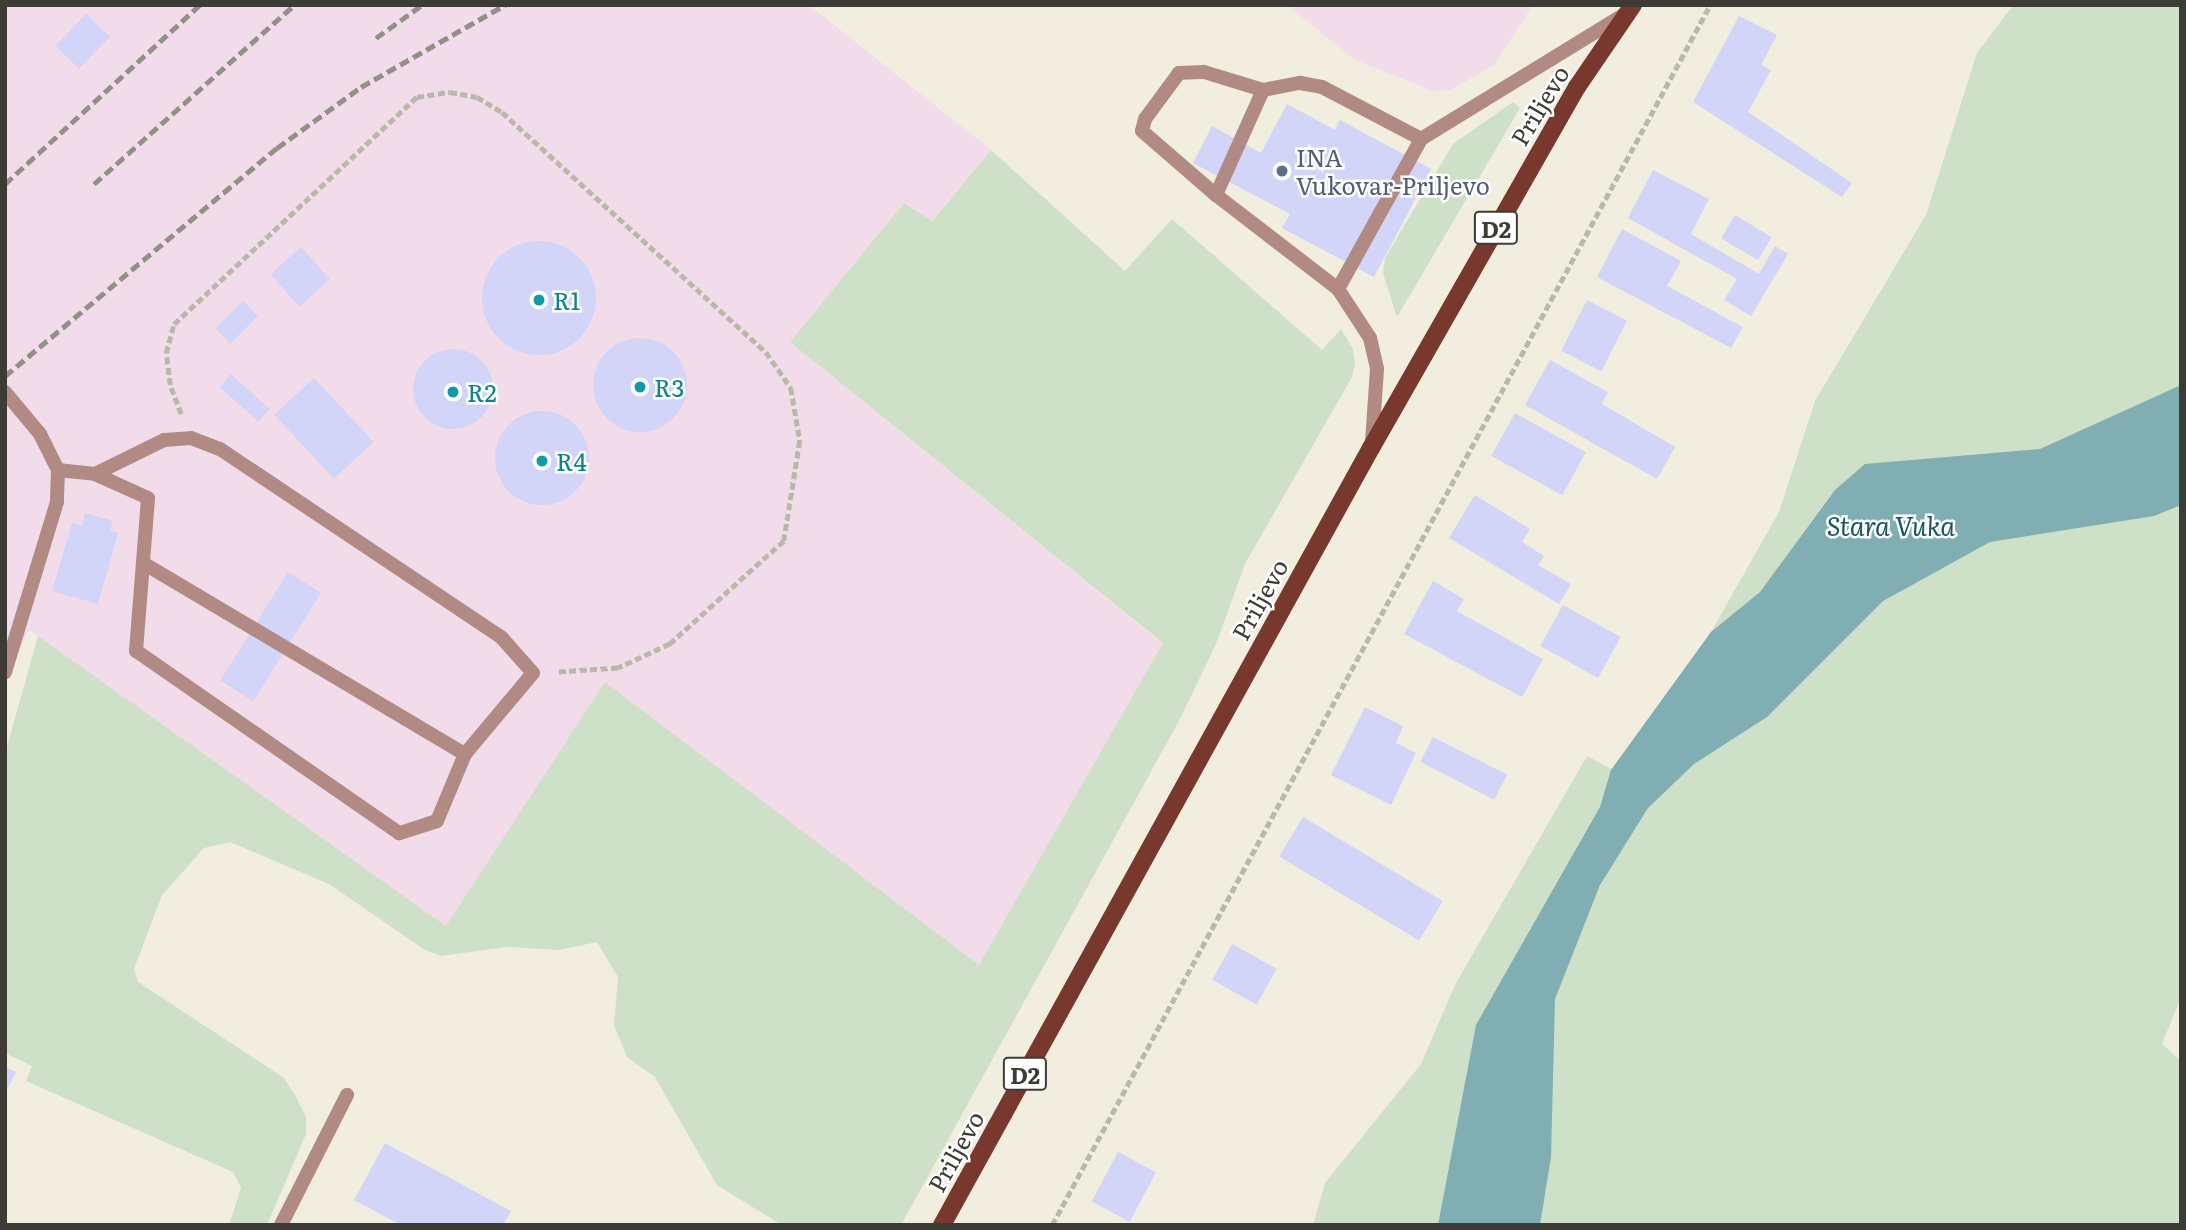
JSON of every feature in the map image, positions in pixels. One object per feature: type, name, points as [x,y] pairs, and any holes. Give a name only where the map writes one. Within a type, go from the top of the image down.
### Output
[{"type":"main road","name":"Priljevo","points":[[942,1225],[1371,448],[1577,87],[1630,9]]},
{"type":"lane","points":[[1338,289],[1421,139],[1630,9]]},
{"type":"lane","points":[[1371,448],[1377,369],[1370,338],[1338,289],[1216,195],[1147,139],[1142,131],[1145,119],[1179,73],[1204,72],[1263,90],[1300,83],[1322,87],[1421,139]]},
{"type":"lane","points":[[1216,195],[1263,90]]},
{"type":"lane","points":[[5,392],[40,434],[58,470],[57,502],[5,672]]},
{"type":"lane","points":[[58,470],[95,474],[148,498],[136,651],[399,833],[437,821],[465,754],[533,673],[501,636],[220,449],[191,438],[164,440],[95,474]]},
{"type":"lane","points":[[143,563],[465,754]]},
{"type":"lane","points":[[281,1225],[347,1095]]},
{"type":"path","points":[[1052,1225],[1710,5]]},
{"type":"path","points":[[191,438],[170,385],[166,353],[174,324],[417,97],[450,92],[477,97],[502,112],[766,352],[791,388],[800,441],[784,541],[670,644],[618,668],[533,673]]},
{"type":"shaded area","points":[[5,5],[809,5],[991,150],[931,221],[904,203],[790,342],[1163,644],[979,966],[606,683],[446,926],[29,630],[5,680]]},
{"type":"shaded area","points":[[1287,5],[1533,5],[1494,65],[1451,90],[1433,91],[1355,60]]},
{"type":"green space","points":[[2013,5],[2181,5],[2181,997],[2162,1044],[2181,1061],[2181,1225],[1313,1225],[1325,1183],[1421,1064],[1455,985],[1587,756],[1612,769],[1711,632],[1779,512],[1815,401],[1926,215],[1977,53]]},
{"type":"green space","points":[[1513,102],[1520,108],[1397,317],[1383,273],[1385,258],[1453,144]]},
{"type":"green space","points":[[991,150],[1125,271],[1172,219],[1322,350],[1341,329],[1353,349],[1355,363],[1352,377],[1246,562],[1215,646],[1180,719],[901,1225],[782,1225],[717,1185],[655,1077],[627,1057],[614,1025],[618,977],[597,942],[559,950],[507,947],[441,956],[425,950],[329,884],[230,842],[204,848],[162,895],[134,969],[138,982],[284,1078],[296,1097],[306,1117],[306,1134],[267,1225],[229,1225],[241,1188],[233,1172],[26,1081],[32,1066],[5,1053],[5,754],[38,636],[446,926],[605,682],[979,965],[1163,643],[790,342],[904,203],[932,221]]},
{"type":"water","name":"Stara Vuka","points":[[2181,385],[2181,505],[2154,516],[1990,542],[1883,601],[1767,717],[1694,764],[1648,808],[1600,885],[1555,999],[1551,1157],[1540,1225],[1438,1225],[1476,1025],[1600,807],[1611,770],[1711,632],[1760,592],[1835,490],[1865,464],[2040,449]]},
{"type":"building","points":[[86,14],[110,37],[79,69],[55,46]]},
{"type":"building","points":[[1739,16],[1777,35],[1761,65],[1771,70],[1748,112],[1852,183],[1842,197],[1693,102]]},
{"type":"building","points":[[1287,104],[1335,130],[1340,120],[1431,169],[1374,277],[1282,228],[1290,214],[1193,163],[1212,126],[1261,153]]},
{"type":"building","points":[[1653,170],[1709,199],[1691,234],[1759,274],[1775,246],[1788,254],[1751,316],[1724,300],[1737,279],[1628,218]]},
{"type":"building","points":[[1735,215],[1772,237],[1758,260],[1721,238]]},
{"type":"building","points":[[1622,229],[1681,261],[1667,286],[1743,327],[1731,348],[1597,277]]},
{"type":"building","name":"R1","points":[[539,241],[561,246],[579,258],[591,276],[596,298],[591,320],[579,338],[561,350],[539,355],[517,350],[499,338],[487,320],[482,298],[487,276],[499,258],[517,246]]},
{"type":"building","points":[[301,247],[330,279],[299,306],[271,274]]},
{"type":"building","points":[[1587,300],[1627,320],[1601,371],[1561,351]]},
{"type":"building","points":[[243,301],[258,316],[230,343],[215,329]]},
{"type":"building","name":"R3","points":[[640,338],[658,342],[673,352],[683,367],[687,385],[683,403],[673,418],[658,428],[640,432],[622,428],[607,418],[597,403],[593,385],[597,367],[607,352],[622,342]]},
{"type":"building","name":"R2","points":[[453,349],[468,352],[481,361],[490,374],[493,389],[490,404],[481,417],[468,426],[453,429],[438,426],[425,417],[416,404],[413,389],[416,374],[425,361],[438,352]]},
{"type":"building","points":[[1550,360],[1608,392],[1602,404],[1675,447],[1657,479],[1525,405]]},
{"type":"building","points":[[231,374],[270,409],[258,421],[220,387]]},
{"type":"building","points":[[314,378],[373,442],[334,478],[275,415]]},
{"type":"building","name":"R4","points":[[542,411],[560,415],[575,425],[585,440],[589,458],[585,476],[575,491],[560,501],[542,505],[524,501],[509,491],[499,476],[495,458],[499,440],[509,425],[524,415]]},
{"type":"building","points":[[1515,413],[1586,452],[1562,495],[1491,456]]},
{"type":"building","points":[[1475,495],[1530,529],[1522,542],[1544,556],[1538,565],[1571,584],[1559,604],[1449,538]]},
{"type":"building","points":[[85,513],[113,521],[110,531],[118,533],[98,604],[52,591],[72,523],[82,526]]},
{"type":"building","points":[[288,572],[321,593],[253,701],[220,681]]},
{"type":"building","points":[[1433,581],[1464,599],[1457,611],[1543,659],[1522,697],[1404,634]]},
{"type":"building","points":[[1563,605],[1621,637],[1598,678],[1540,646]]},
{"type":"building","points":[[1365,707],[1403,726],[1396,743],[1416,753],[1391,805],[1331,775]]},
{"type":"building","points":[[1433,737],[1507,775],[1494,800],[1420,762]]},
{"type":"building","points":[[1303,817],[1443,901],[1419,940],[1279,856]]},
{"type":"building","points":[[1232,944],[1277,969],[1257,1005],[1212,980]]},
{"type":"building","points":[[5,1067],[16,1072],[5,1094]]},
{"type":"building","points":[[385,1143],[511,1211],[503,1225],[401,1225],[354,1200]]},
{"type":"building","points":[[1118,1152],[1156,1172],[1130,1222],[1092,1201]]},
{"type":"railway","points":[[5,184],[200,5]]},
{"type":"railway","points":[[94,184],[294,5]]},
{"type":"railway","points":[[376,38],[422,5]]},
{"type":"railway","points":[[5,376],[277,148],[361,87],[505,5]]},
{"type":"place","name":"INA Vukovar-Priljevo","points":[[1282,171]]},
{"type":"place","name":"R1","points":[[539,300]]},
{"type":"place","name":"R3","points":[[640,387]]},
{"type":"place","name":"R2","points":[[453,392]]},
{"type":"place","name":"R4","points":[[542,461]]}]
